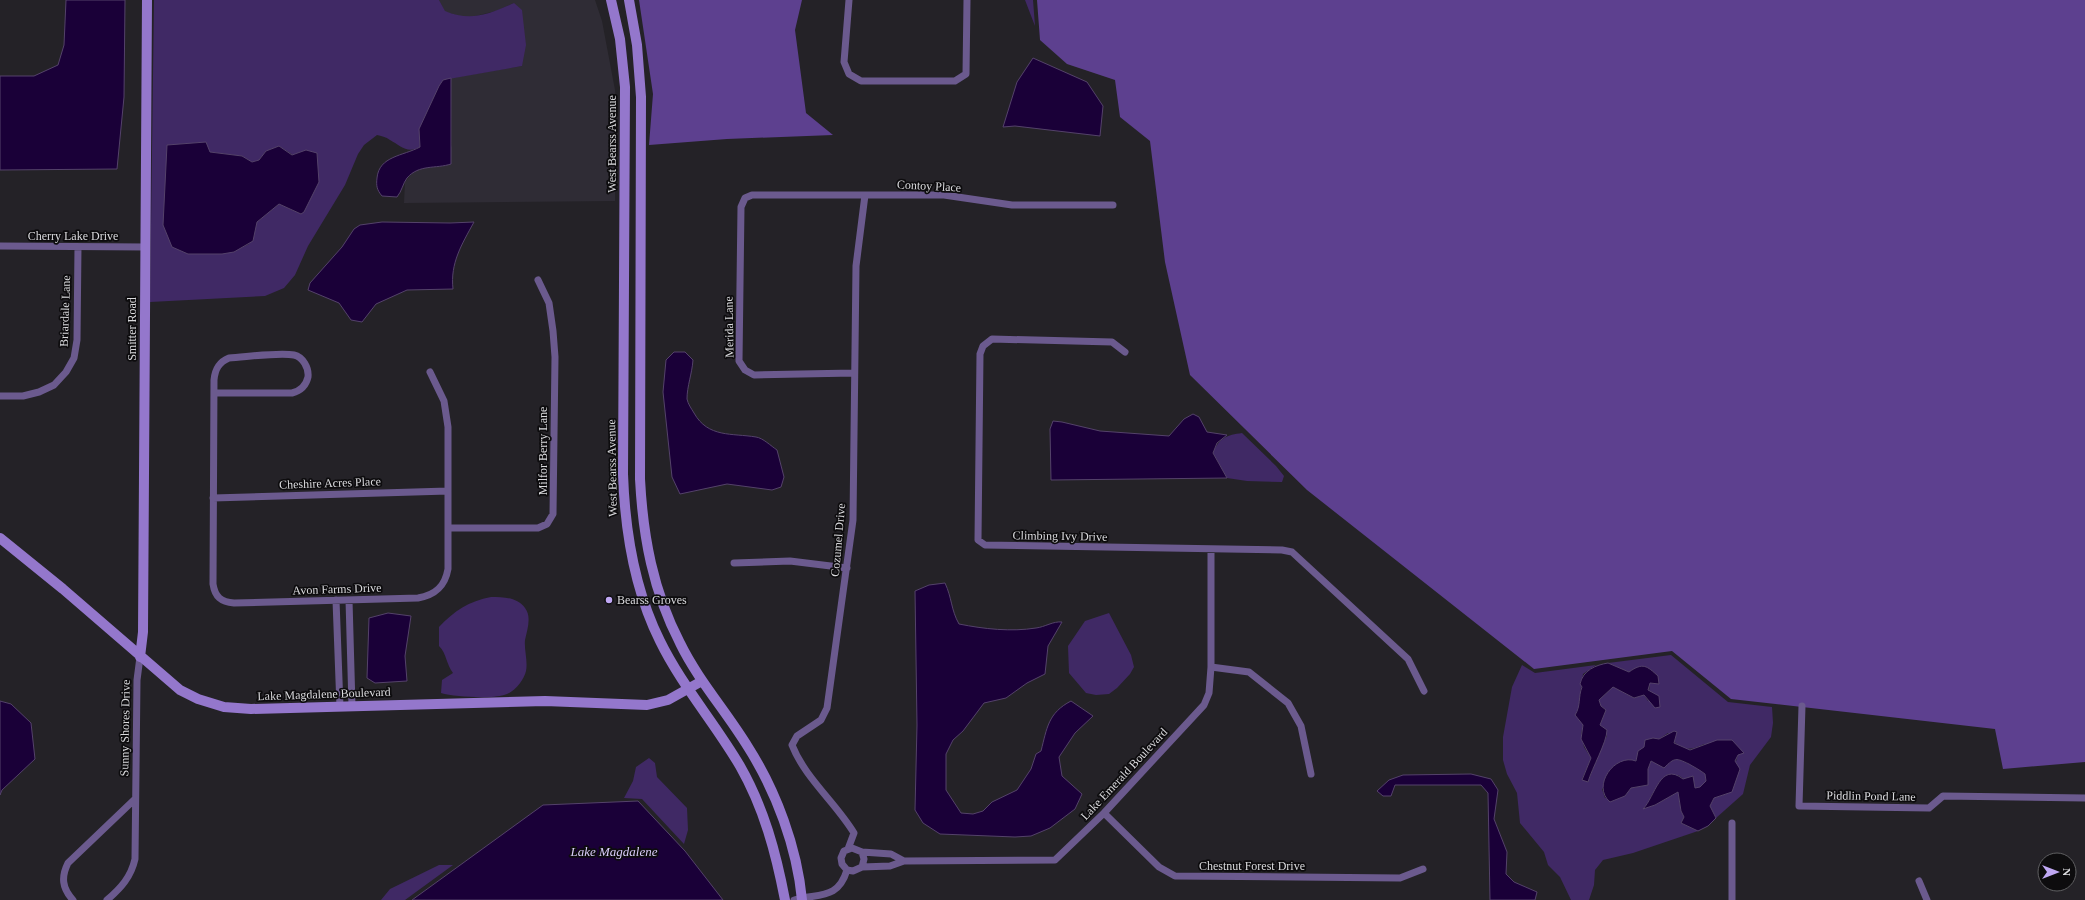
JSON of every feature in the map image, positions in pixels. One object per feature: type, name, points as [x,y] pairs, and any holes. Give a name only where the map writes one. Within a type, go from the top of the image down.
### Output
[{"type":"main road","name":"Smitter Road","points":[[140,657],[143,632],[147,0]]},
{"type":"main road","name":"West Bearss Avenue","points":[[611,0],[620,39],[625,87],[623,474],[625,519],[631,559],[647,611],[663,646],[688,690],[739,765],[753,792],[779,864],[785,900]]},
{"type":"main road","points":[[629,0],[637,45],[642,97],[640,479],[643,528],[652,572],[665,610],[680,643],[702,681],[747,746],[767,781],[791,847],[799,899]]},
{"type":"main road","name":"Lake Magdalene Boulevard","points":[[0,538],[63,589],[180,690],[198,699],[224,706],[251,709],[538,701],[647,705],[668,700],[702,681]]},
{"type":"street","points":[[849,0],[844,62],[849,74],[861,81],[955,81],[966,74],[967,0]]},
{"type":"street","name":"Contoy Place","points":[[745,198],[752,195],[944,195],[1012,205],[1113,205]]},
{"type":"street","name":"Cozumel Drive","points":[[848,849],[854,833],[845,818],[798,759],[792,745],[798,736],[821,720],[827,708],[847,568],[852,520],[856,266],[865,195]]},
{"type":"street","name":"Merida Lane","points":[[745,198],[741,207],[739,361],[745,370],[754,375],[854,373]]},
{"type":"street","name":"Cherry Lake Drive","points":[[0,246],[146,247]]},
{"type":"street","name":"Briardale Lane","points":[[0,396],[23,396],[40,392],[54,385],[66,372],[74,358],[77,340],[78,247]]},
{"type":"street","name":"Milfor Berry Lane","points":[[448,528],[538,528],[547,524],[553,514],[555,365],[553,331],[549,303],[538,280]]},
{"type":"street","name":"Climbing Ivy Drive","points":[[1125,352],[1112,342],[992,339],[983,346],[980,354],[978,540],[985,546],[1282,550],[1292,552],[1408,659],[1424,691]]},
{"type":"street","name":"Avon Farms Drive","points":[[214,393],[292,393],[303,387],[308,375],[308,368],[299,357],[294,355],[229,358],[222,362],[216,369],[214,393],[213,584],[216,595],[219,599],[234,603],[418,598],[430,596],[437,592],[447,577],[449,446],[446,411],[441,391],[430,372]]},
{"type":"street","name":"Cheshire Acres Place","points":[[213,498],[448,491]]},
{"type":"street","name":"Lake Emerald Boulevard","points":[[862,867],[890,866],[904,861],[1055,860],[1104,813],[1204,705],[1209,693],[1211,667],[1211,550]]},
{"type":"street","points":[[734,563],[790,561],[847,568]]},
{"type":"street","points":[[336,600],[340,707]]},
{"type":"street","points":[[349,600],[352,706]]},
{"type":"street","points":[[337,643],[350,642]]},
{"type":"street","name":"Sunny Shores Drive","points":[[107,900],[126,881],[132,871],[136,844],[135,799],[137,680],[140,657]]},
{"type":"street","points":[[1211,667],[1249,672],[1288,703],[1301,726],[1311,774]]},
{"type":"street","name":"Piddlin Pond Lane","points":[[1802,706],[1799,806],[1929,808],[1943,796],[2085,798]]},
{"type":"street","points":[[73,900],[66,892],[63,882],[64,871],[68,863],[135,799]]},
{"type":"street","name":"Chestnut Forest Drive","points":[[1104,813],[1159,868],[1175,876],[1400,878],[1423,869]]},
{"type":"street","points":[[1732,823],[1732,900]]},
{"type":"street","points":[[855,848],[862,852],[864,859],[862,867],[853,871],[847,870],[842,864],[841,858],[848,849],[855,848]]},
{"type":"street","name":"Lake Emerald Boulevard","points":[[862,852],[891,854],[904,861]]},
{"type":"street","points":[[799,899],[832,892],[843,884],[847,870]]},
{"type":"street","points":[[1919,881],[1927,900]]},
{"type":"shaded area","points":[[154,0],[439,0],[445,11],[463,16],[488,13],[514,3],[522,10],[526,45],[522,66],[443,80],[430,106],[419,135],[420,147],[411,150],[401,147],[387,138],[377,135],[364,145],[358,154],[345,185],[308,246],[295,275],[284,288],[265,296],[150,302]],"holes":[[[279,146],[293,155],[306,150],[301,214],[279,204],[257,222],[249,244],[233,251],[188,254],[210,152],[242,156],[252,162],[259,160],[266,151]]]},
{"type":"shaded area","points":[[439,0],[595,0],[602,21],[615,90],[615,201],[404,203],[405,182],[414,171],[428,167],[444,166],[452,145],[451,78],[522,66],[514,3],[496,11],[467,18],[445,12]]},
{"type":"shaded area","points":[[639,0],[802,0],[795,30],[806,113],[833,135],[727,139],[649,145],[653,94]]},
{"type":"shaded area","points":[[1025,0],[1033,0],[1035,26]]},
{"type":"shaded area","points":[[1037,0],[2085,0],[2085,762],[2003,769],[1995,729],[1731,699],[1672,651],[1534,669],[1307,490],[1190,375],[1165,262],[1150,141],[1120,117],[1115,80],[1067,64],[1040,40]]},
{"type":"shaded area","points":[[1242,433],[1276,466],[1284,476],[1282,482],[1247,481],[1227,478],[1213,453],[1215,448],[1224,438]]},
{"type":"shaded area","points":[[491,597],[514,600],[522,604],[527,612],[528,624],[525,640],[526,671],[523,678],[518,686],[511,692],[498,696],[473,697],[455,696],[441,693],[442,680],[453,673],[444,652],[439,646],[439,627],[450,616],[462,608],[476,601]]},
{"type":"shaded area","points":[[1109,613],[1131,655],[1134,667],[1130,674],[1109,694],[1096,695],[1086,693],[1069,673],[1068,646],[1085,621]]},
{"type":"shaded area","points":[[1671,655],[1728,702],[1772,707],[1773,723],[1771,737],[1750,765],[1743,794],[1716,818],[1710,806],[1714,798],[1726,794],[1738,755],[1704,744],[1698,747],[1687,749],[1683,748],[1675,743],[1668,733],[1659,739],[1653,738],[1644,747],[1635,761],[1602,789],[1605,798],[1625,796],[1631,788],[1648,785],[1648,769],[1651,761],[1664,767],[1673,760],[1681,761],[1693,766],[1705,774],[1706,781],[1700,788],[1695,788],[1693,776],[1684,779],[1678,775],[1652,794],[1648,804],[1644,808],[1655,805],[1678,792],[1681,811],[1684,817],[1681,823],[1698,831],[1633,853],[1603,860],[1595,870],[1594,885],[1589,900],[1571,900],[1560,877],[1548,865],[1544,852],[1520,823],[1517,793],[1507,774],[1503,760],[1503,737],[1512,687],[1522,665],[1535,673],[1596,665],[1583,674],[1580,694],[1583,725],[1581,734],[1584,747],[1591,758],[1582,779],[1588,782],[1607,736],[1600,725],[1606,710],[1601,706],[1599,700],[1613,687],[1634,698],[1644,695],[1648,701],[1650,683],[1658,676],[1645,667],[1634,669],[1629,672],[1608,663]]},
{"type":"shaded area","points":[[649,758],[655,763],[657,777],[687,808],[688,830],[684,844],[642,799],[624,798],[633,781],[636,767]]},
{"type":"shaded area","points":[[439,865],[453,865],[405,900],[381,900],[390,889]]},
{"type":"water","points":[[66,0],[125,0],[124,97],[117,169],[0,170],[0,76],[34,76],[58,65],[64,45]]},
{"type":"water","points":[[1033,58],[1087,82],[1103,106],[1100,136],[1015,126],[1003,127],[1017,82]]},
{"type":"water","points":[[451,78],[451,164],[417,171],[407,178],[397,197],[382,196],[378,190],[377,178],[382,165],[393,158],[420,147],[419,129],[439,86],[443,80]]},
{"type":"water","points":[[206,142],[210,152],[242,156],[252,162],[259,160],[266,151],[279,146],[292,155],[306,150],[317,153],[319,182],[304,212],[301,214],[279,204],[257,222],[253,241],[234,252],[222,254],[188,254],[172,247],[163,225],[167,145]]},
{"type":"water","points":[[382,222],[474,222],[461,246],[455,262],[453,271],[453,289],[407,290],[376,304],[362,322],[351,320],[339,303],[308,290],[310,283],[342,247],[354,229],[360,225]]},
{"type":"water","points":[[674,352],[685,352],[693,360],[687,399],[700,421],[713,431],[759,438],[777,450],[784,477],[781,487],[772,490],[727,484],[680,494],[672,477],[663,392],[666,360]]},
{"type":"water","points":[[1193,414],[1199,417],[1207,432],[1227,435],[1217,443],[1213,453],[1227,478],[1051,480],[1050,429],[1053,421],[1100,431],[1169,436],[1184,419]]},
{"type":"water","points":[[945,583],[954,614],[959,624],[988,629],[1017,630],[1036,628],[1055,622],[1062,622],[1048,646],[1045,674],[1027,683],[1006,698],[984,703],[963,731],[953,740],[946,754],[946,790],[961,813],[973,814],[983,811],[992,802],[1017,790],[1031,769],[1036,754],[1041,751],[1047,728],[1053,716],[1063,706],[1071,701],[1093,716],[1075,733],[1059,757],[1062,776],[1082,794],[1075,809],[1050,828],[1031,836],[1015,837],[940,834],[923,823],[915,810],[917,725],[915,591],[929,585]]},
{"type":"water","points":[[388,613],[411,616],[405,656],[407,681],[375,683],[367,678],[369,618]]},
{"type":"water","points":[[1608,663],[1629,672],[1638,667],[1645,666],[1658,676],[1659,684],[1650,683],[1648,690],[1659,696],[1660,707],[1655,708],[1644,695],[1634,698],[1613,687],[1599,700],[1601,706],[1606,710],[1600,725],[1607,730],[1602,748],[1588,782],[1582,780],[1591,758],[1581,739],[1583,725],[1575,715],[1578,708],[1582,687],[1580,684],[1584,675],[1591,669]]},
{"type":"water","points":[[0,701],[11,704],[31,723],[35,759],[2,790],[0,795]]},
{"type":"water","points":[[1674,731],[1677,732],[1674,743],[1690,750],[1717,740],[1732,740],[1744,753],[1738,755],[1735,761],[1740,769],[1732,792],[1714,798],[1710,806],[1716,818],[1708,826],[1698,831],[1681,823],[1684,817],[1681,811],[1678,792],[1655,805],[1643,809],[1663,777],[1669,774],[1683,779],[1693,776],[1695,788],[1700,787],[1706,781],[1705,774],[1689,764],[1678,760],[1673,760],[1664,768],[1651,761],[1648,769],[1648,785],[1631,788],[1625,796],[1610,802],[1605,795],[1603,788],[1604,780],[1608,772],[1614,766],[1620,762],[1628,760],[1636,761],[1638,751],[1644,747],[1645,740],[1653,738],[1659,739]]},
{"type":"water","points":[[1471,774],[1491,779],[1498,790],[1494,819],[1507,852],[1506,874],[1514,882],[1537,892],[1535,900],[1490,900],[1488,793],[1481,785],[1395,785],[1391,796],[1383,796],[1377,791],[1389,780],[1403,775]]},
{"type":"water","name":"Lake Magdalene","points":[[638,801],[685,851],[723,900],[412,900],[543,805]]},
{"type":"place","name":"Bearss Groves","points":[[609,600]]}]
